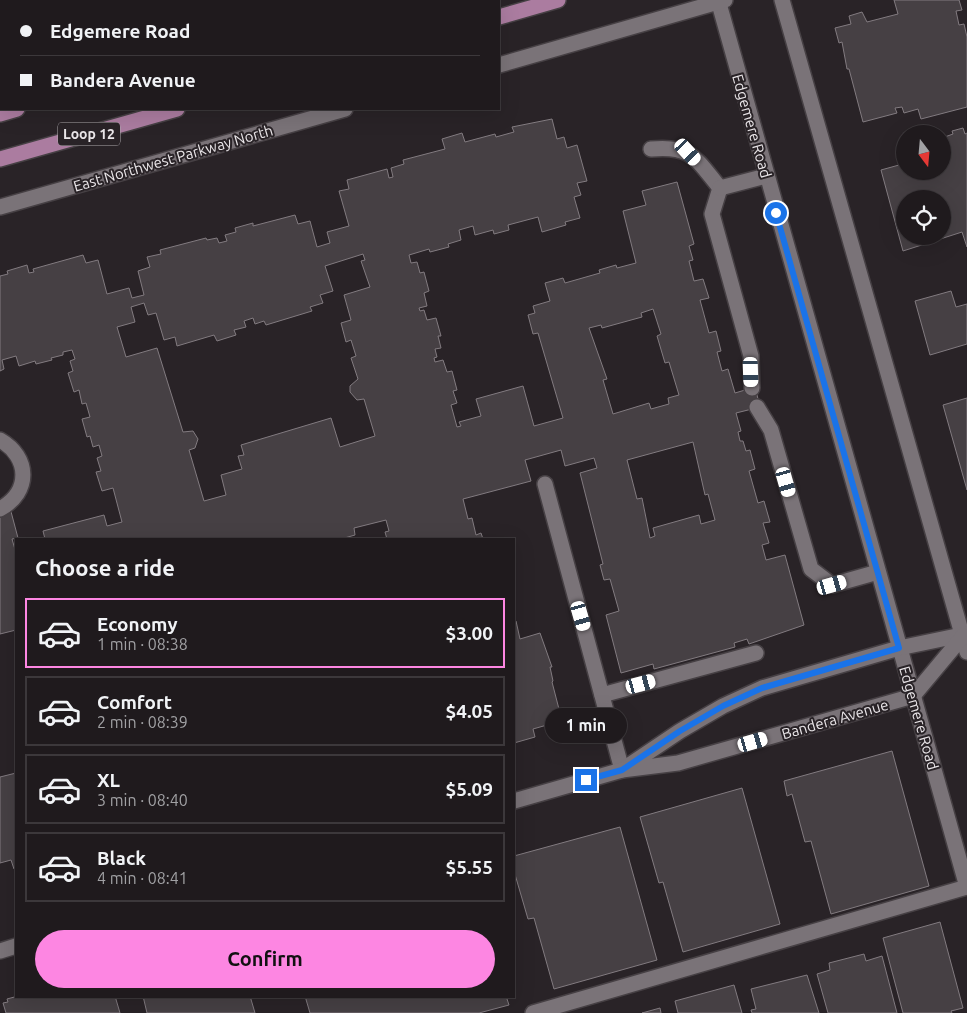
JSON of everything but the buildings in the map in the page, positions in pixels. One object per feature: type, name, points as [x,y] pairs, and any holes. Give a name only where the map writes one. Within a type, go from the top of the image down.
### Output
[{"type":"main road","points":[[500,17],[558,0]]},
{"type":"main road","points":[[0,114],[14,110]]},
{"type":"main road","name":"Loop 12","points":[[0,159],[174,110]]},
{"type":"street","points":[[782,0],[965,635],[967,652]]},
{"type":"street","points":[[500,65],[720,1]]},
{"type":"street","name":"Edgemere Road","points":[[720,1],[766,176],[967,887]]},
{"type":"street","name":"East Northwest Parkway North","points":[[0,207],[341,110]]},
{"type":"street","points":[[651,149],[666,148],[688,152],[720,188]]},
{"type":"street","points":[[720,188],[766,176]]},
{"type":"street","points":[[720,188],[712,214],[751,356],[752,388]]},
{"type":"street","points":[[757,407],[771,430],[811,569],[832,585],[878,572]]},
{"type":"street","points":[[0,440],[17,454],[22,465],[23,478],[20,491],[12,502],[0,509]]},
{"type":"street","points":[[545,484],[622,770]]},
{"type":"street","points":[[913,696],[965,635]]},
{"type":"street","name":"Bandera Avenue","points":[[622,770],[680,731],[723,706],[762,688],[899,648],[965,635]]},
{"type":"street","points":[[602,695],[756,653]]},
{"type":"street","name":"Bandera Avenue","points":[[515,802],[622,770],[678,763],[913,696]]},
{"type":"street","points":[[533,1013],[967,887]]},
{"type":"street","points":[[0,951],[15,946]]},
{"type":"route","points":[[586,780],[622,770],[680,731],[723,706],[762,688],[899,648],[776,213]]}]
